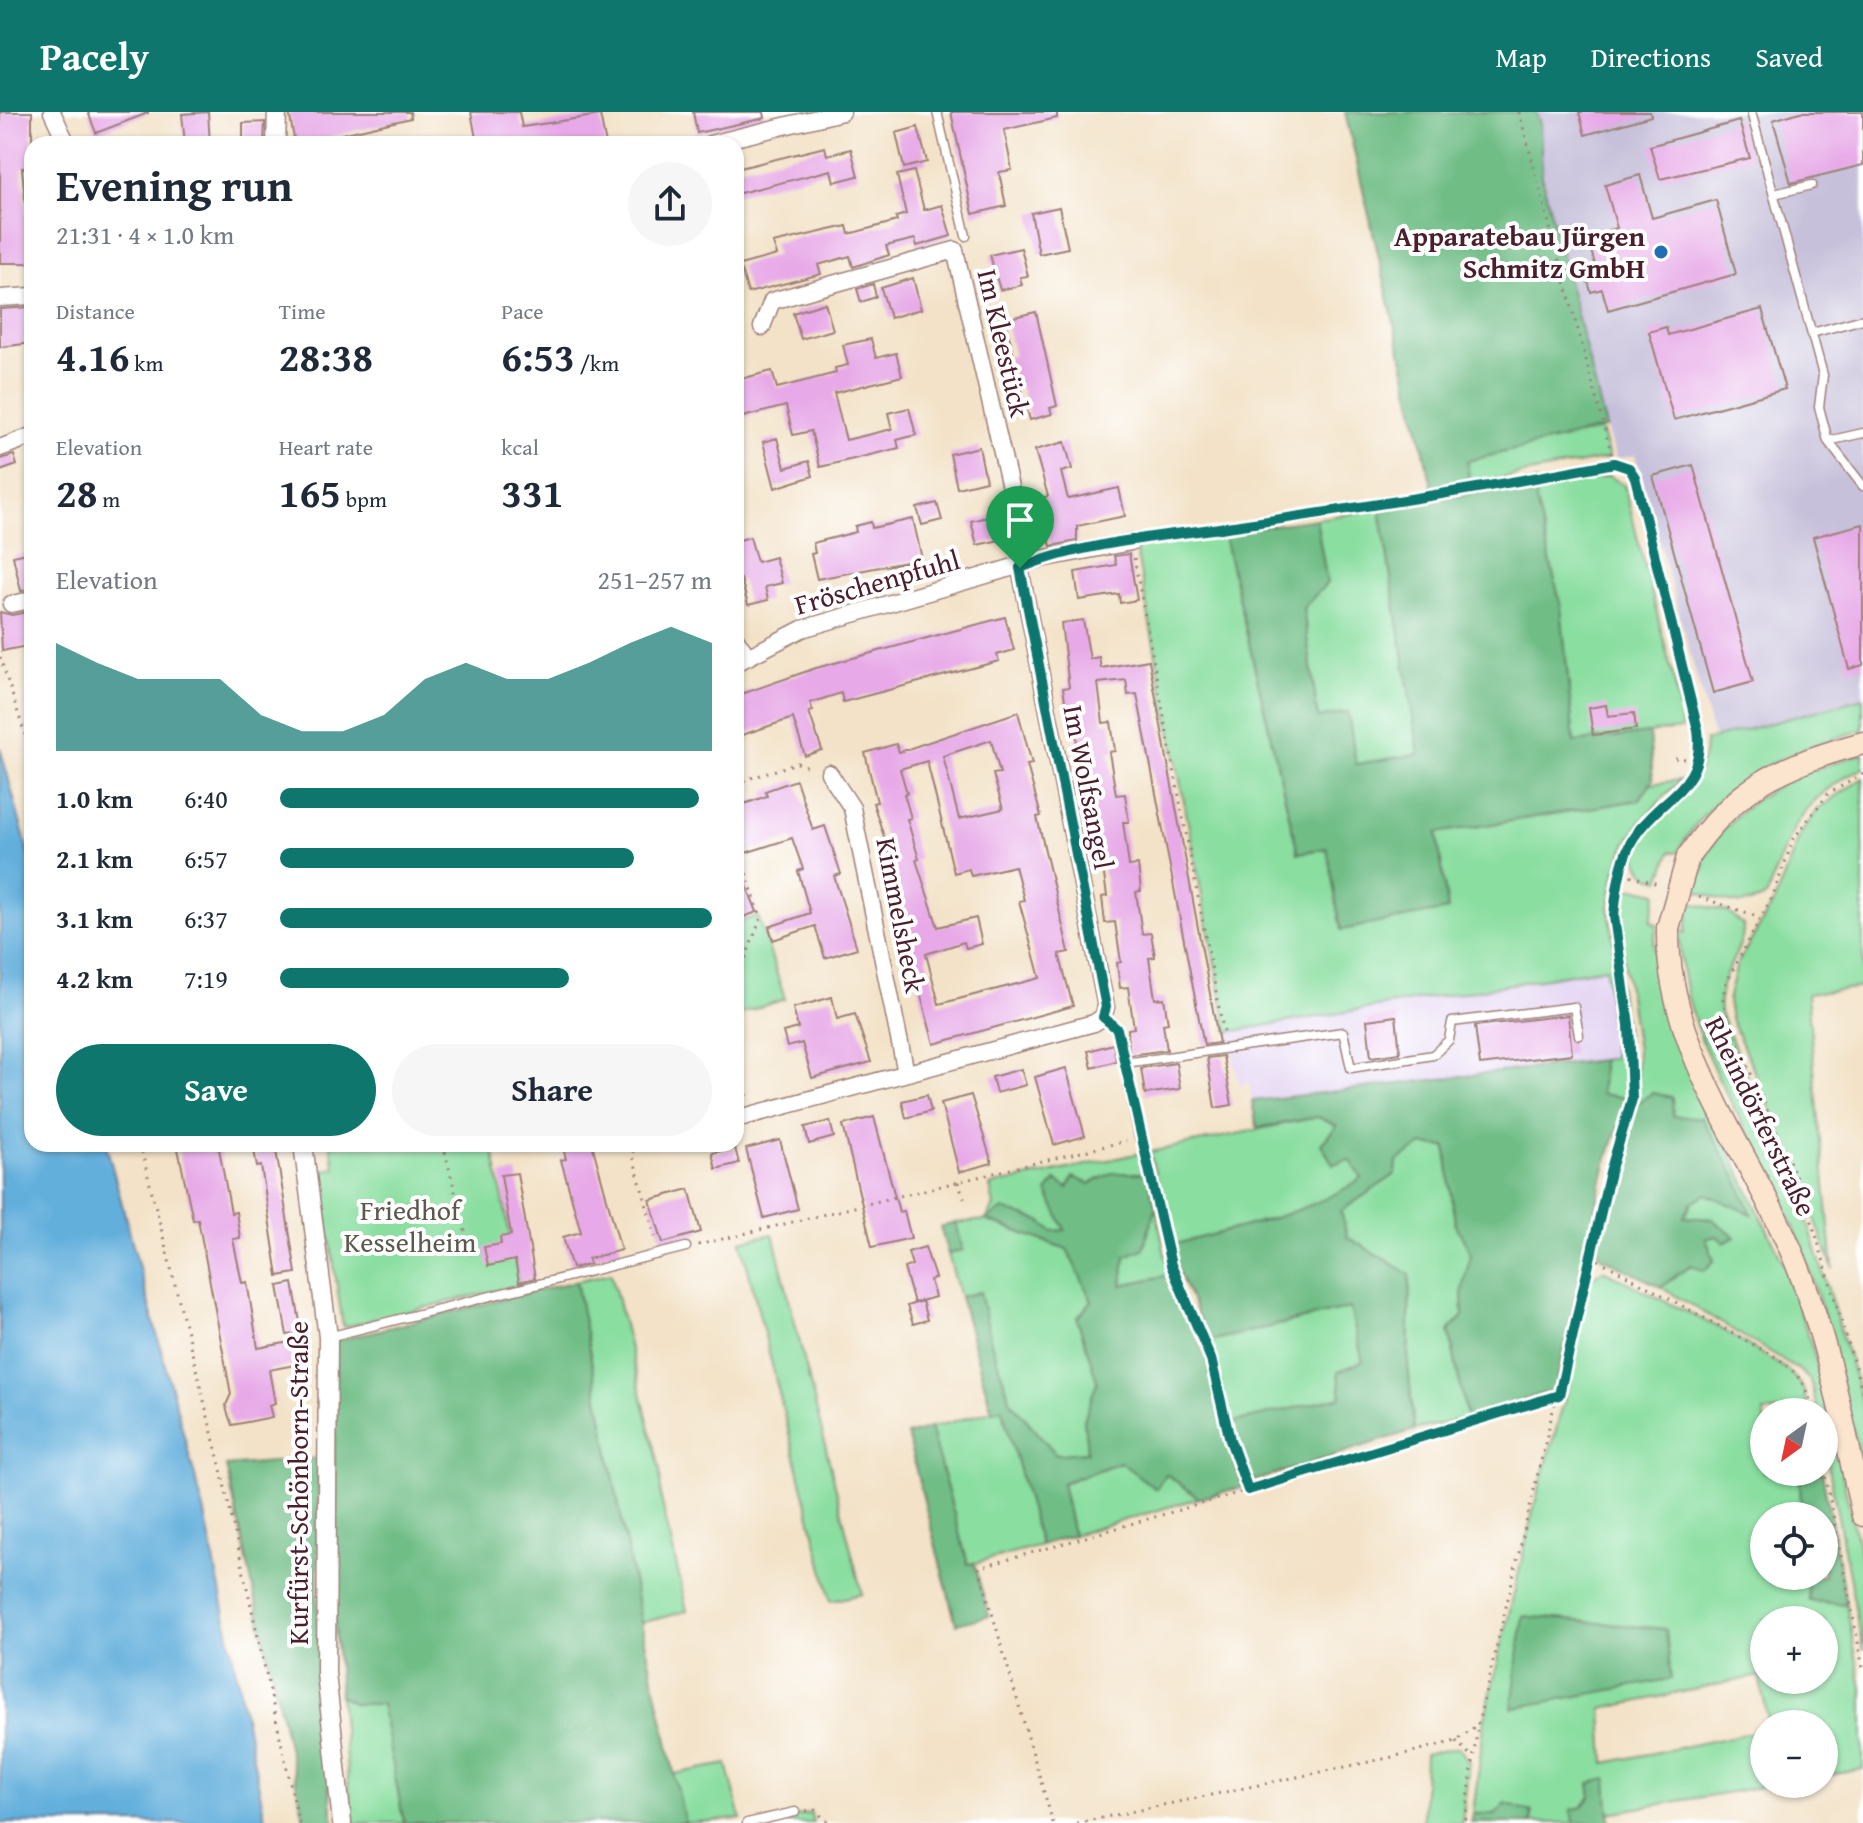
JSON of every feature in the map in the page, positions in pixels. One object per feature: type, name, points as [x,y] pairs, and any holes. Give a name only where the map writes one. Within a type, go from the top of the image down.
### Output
[{"type":"main road","name":"Rheindörferstraße","points":[[1863,743],[1793,764],[1754,785],[1713,822],[1688,857],[1668,928],[1669,971],[1686,1036],[1777,1216],[1802,1276],[1838,1399],[1863,1515]]},
{"type":"street","points":[[52,112],[63,136]]},
{"type":"street","points":[[276,136],[277,112]]},
{"type":"street","points":[[743,136],[842,112]]},
{"type":"street","name":"Im Kleestück","points":[[762,327],[772,301],[955,250],[1023,543],[1020,568]]},
{"type":"street","points":[[0,298],[24,296]]},
{"type":"street","points":[[0,448],[24,439]]},
{"type":"street","name":"Fröschenpfuhl","points":[[744,659],[802,629],[1020,568],[1041,559],[1131,542]]},
{"type":"street","name":"Im Wolfsangel","points":[[1020,568],[1106,1007],[1103,1017]]},
{"type":"street","points":[[11,604],[24,602]]},
{"type":"street","name":"Kimmelsheck","points":[[829,773],[852,808],[906,1073]]},
{"type":"street","points":[[744,1116],[1094,1023],[1103,1017]]},
{"type":"street","name":"Kurfürst-Schönborn-Straße","points":[[304,1152],[328,1337],[326,1673],[342,1823]]},
{"type":"lane","points":[[937,112],[966,236]]},
{"type":"lane","points":[[1751,112],[1823,375],[1819,407],[1828,441],[1863,486]]},
{"type":"lane","points":[[1774,194],[1812,185]]},
{"type":"lane","points":[[1812,333],[1863,319]]},
{"type":"lane","points":[[1828,441],[1863,433]]},
{"type":"lane","points":[[1125,1063],[1343,1032],[1351,1068],[1433,1055],[1449,1040],[1452,1022],[1574,1007],[1579,1035]]},
{"type":"lane","name":"Im Wolfsangel","points":[[1103,1017],[1117,1029],[1139,1138]]},
{"type":"lane","points":[[328,1337],[686,1247]]},
{"type":"lane","points":[[747,1823],[795,1812]]},
{"type":"path","points":[[1519,112],[1614,463]]},
{"type":"path","points":[[1227,1048],[1131,542],[1452,494],[1614,463],[1629,468],[1635,477],[1698,730],[1700,760],[1685,783],[1632,840],[1616,898],[1614,916],[1633,1069],[1632,1099],[1610,1172],[1478,1724],[1465,1823]]},
{"type":"path","points":[[0,657],[24,731]]},
{"type":"path","points":[[1675,758],[1700,760]]},
{"type":"path","points":[[744,780],[797,763],[829,773]]},
{"type":"path","points":[[1863,774],[1828,794],[1794,838],[1773,895],[1734,962],[1723,1000],[1728,1020],[1805,1198],[1863,1394]]},
{"type":"path","points":[[744,867],[761,918],[744,962]]},
{"type":"path","points":[[686,1247],[1139,1138],[1151,1171],[1171,1265],[1211,1359],[1230,1440],[1248,1490]]},
{"type":"path","points":[[142,1152],[220,1465],[299,1823]]},
{"type":"path","points":[[445,1152],[472,1259]]},
{"type":"path","points":[[633,1152],[660,1253]]},
{"type":"path","points":[[958,1182],[965,1201]]},
{"type":"path","points":[[1591,1256],[1776,1357],[1796,1371],[1810,1398]]},
{"type":"path","points":[[1053,1823],[979,1568],[1559,1395]]},
{"type":"path","points":[[1827,1486],[1863,1668]]},
{"type":"path","points":[[1077,1823],[1456,1741],[1478,1724]]},
{"type":"path","points":[[1456,1741],[1473,1759]]},
{"type":"path","points":[[795,1812],[815,1810],[829,1823]]},
{"type":"shaded area","points":[[1536,112],[1863,112],[1863,698],[1714,739],[1635,455],[1616,459],[1606,428],[1542,178],[1540,124]]},
{"type":"shaded area","points":[[1606,968],[1613,1059],[1252,1101],[1249,1083],[1239,1085],[1228,1032]]},
{"type":"green space","points":[[1345,112],[1536,112],[1540,124],[1542,178],[1606,428],[1467,461],[1470,484],[1433,490]]},
{"type":"green space","points":[[1601,430],[1609,458],[1470,484],[1466,461]]},
{"type":"green space","points":[[1609,476],[1624,485],[1675,684],[1682,729],[1574,742],[1561,607],[1535,497],[1543,488]]},
{"type":"green space","points":[[1537,482],[1536,500],[1561,607],[1574,742],[1649,733],[1653,780],[1639,800],[1437,833],[1448,910],[1341,930],[1327,848],[1298,853],[1223,532],[1316,519],[1327,583],[1303,608],[1318,718],[1348,712],[1356,764],[1419,754],[1380,509]]},
{"type":"green space","points":[[1380,509],[1420,754],[1356,764],[1318,719],[1303,608],[1327,583],[1316,519]]},
{"type":"green space","points":[[1223,532],[1298,853],[1639,800],[1651,784],[1680,780],[1631,836],[1612,885],[1609,908],[1630,1064],[1627,1098],[1601,1094],[1602,1060],[1613,1058],[1606,968],[1228,1032],[1135,545]]},
{"type":"green space","points":[[1863,698],[1863,730],[1781,759],[1733,788],[1693,828],[1677,853],[1671,851],[1660,880],[1648,875],[1640,866],[1637,841],[1691,784],[1704,756],[1705,741]]},
{"type":"green space","points":[[1863,754],[1863,768],[1824,792],[1799,820],[1782,853],[1767,895],[1750,903],[1741,903],[1721,900],[1694,890],[1705,865],[1702,863],[1715,840],[1749,805],[1791,779]]},
{"type":"green space","points":[[1863,778],[1863,987],[1807,994],[1833,1269],[1797,1168],[1731,1019],[1728,1001],[1737,964],[1774,902],[1800,835],[1818,809]]},
{"type":"green space","points":[[1634,888],[1657,893],[1651,921],[1657,924],[1654,945],[1659,984],[1672,1033],[1784,1264],[1815,1356],[1825,1398],[1814,1398],[1810,1380],[1798,1369],[1661,1287],[1691,1265],[1714,1261],[1706,1238],[1717,1236],[1712,1219],[1684,1217],[1692,1202],[1705,1193],[1752,1213],[1672,1116],[1672,1097],[1652,1093],[1635,1105],[1637,1051],[1618,920],[1623,894]]},
{"type":"green space","points":[[1691,903],[1728,912],[1743,925],[1740,945],[1722,986],[1720,1013],[1796,1187],[1814,1242],[1863,1407],[1863,1468],[1820,1302],[1798,1238],[1769,1172],[1717,1074],[1690,1006],[1680,932],[1685,933]]},
{"type":"green space","points":[[758,916],[785,999],[744,1012],[744,920]]},
{"type":"green space","points":[[1602,1060],[1601,1094],[1627,1098],[1605,1167],[1555,1390],[1467,1418],[1449,1331],[1463,1316],[1462,1289],[1471,1254],[1455,1223],[1446,1147],[1423,1145],[1397,1161],[1396,1174],[1341,1211],[1347,1237],[1410,1274],[1408,1364],[1414,1430],[1251,1482],[1230,1423],[1341,1397],[1338,1372],[1363,1361],[1350,1308],[1209,1341],[1175,1264],[1172,1245],[1295,1211],[1319,1202],[1362,1178],[1350,1160],[1333,1164],[1321,1144],[1337,1126],[1318,1117],[1257,1128],[1252,1101]]},
{"type":"green space","points":[[1652,1093],[1672,1097],[1673,1116],[1702,1118],[1736,1177],[1752,1214],[1706,1194],[1692,1202],[1684,1217],[1712,1219],[1735,1237],[1724,1243],[1717,1236],[1706,1238],[1714,1261],[1704,1271],[1691,1265],[1661,1287],[1600,1256],[1597,1245],[1635,1105]]},
{"type":"green space","points":[[1318,1117],[1338,1127],[1350,1159],[1363,1178],[1295,1211],[1172,1245],[1150,1152]]},
{"type":"green space","points":[[1423,1145],[1446,1147],[1455,1223],[1471,1254],[1462,1289],[1463,1316],[1449,1331],[1467,1418],[1414,1430],[1408,1364],[1410,1275],[1347,1237],[1341,1211],[1396,1174],[1397,1161]]},
{"type":"green space","name":"Friedhof Kesselheim","points":[[332,1152],[494,1152],[520,1285],[343,1327],[320,1171],[335,1168]]},
{"type":"green space","points":[[1141,1153],[1147,1173],[1112,1173],[1090,1184],[1068,1189],[1055,1181],[1066,1230],[1053,1231],[1040,1221],[987,1221],[1067,1249],[1092,1301],[1077,1318],[1098,1383],[1084,1420],[1087,1452],[1056,1455],[1011,1402],[991,1343],[980,1292],[960,1297],[948,1254],[963,1250],[956,1223],[986,1220],[994,1206],[990,1186]]},
{"type":"green space","points":[[1112,1173],[1147,1173],[1156,1208],[1143,1249],[1125,1256],[1122,1285],[1169,1275],[1209,1362],[1227,1443],[1243,1487],[1199,1498],[1166,1474],[1156,1489],[1120,1462],[1062,1483],[1073,1535],[1040,1545],[1002,1409],[992,1411],[960,1297],[980,1292],[991,1343],[1011,1402],[1056,1454],[1087,1452],[1084,1420],[1097,1381],[1077,1318],[1092,1301],[1067,1249],[986,1220],[1003,1209],[1040,1221],[1053,1231],[1065,1230],[1047,1192],[1056,1181],[1068,1188],[1073,1177],[1090,1184]]},
{"type":"green space","points":[[1156,1208],[1169,1275],[1122,1285],[1125,1256],[1143,1248]]},
{"type":"green space","points":[[956,1223],[963,1250],[948,1254],[940,1227]]},
{"type":"green space","points":[[773,1234],[862,1594],[831,1601],[741,1241]]},
{"type":"green space","points":[[1603,1270],[1725,1331],[1789,1371],[1803,1388],[1805,1398],[1750,1398],[1750,1486],[1800,1486],[1801,1502],[1750,1502],[1750,1590],[1808,1590],[1809,1601],[1846,1604],[1863,1693],[1863,1769],[1838,1773],[1838,1710],[1766,1710],[1763,1694],[1838,1694],[1838,1606],[1750,1606],[1750,1678],[1602,1709],[1605,1763],[1750,1733],[1750,1789],[1609,1813],[1606,1780],[1582,1807],[1571,1811],[1575,1823],[1531,1823],[1532,1812],[1473,1814],[1485,1718],[1534,1507],[1563,1405],[1590,1279]]},
{"type":"green space","points":[[611,1273],[660,1469],[661,1499],[687,1611],[641,1623],[576,1281]]},
{"type":"green space","points":[[576,1281],[643,1632],[685,1823],[404,1823],[381,1704],[355,1704],[340,1696],[334,1612],[335,1341]]},
{"type":"green space","points":[[1350,1308],[1363,1362],[1338,1373],[1342,1399],[1230,1423],[1209,1341]]},
{"type":"green space","points":[[1002,1408],[1040,1545],[968,1565],[930,1428]]},
{"type":"green space","points":[[930,1428],[968,1564],[974,1563],[989,1616],[956,1624],[907,1435]]},
{"type":"green space","points":[[1838,1457],[1863,1567],[1863,1650],[1838,1517],[1838,1502],[1835,1502],[1832,1486],[1838,1486]]},
{"type":"green space","points":[[319,1458],[318,1640],[334,1823],[305,1823],[226,1466]]},
{"type":"green space","points":[[1121,1462],[1156,1489],[1166,1474],[1199,1498],[1073,1535],[1062,1483]]},
{"type":"green space","points":[[1800,1486],[1825,1486],[1827,1502],[1801,1502]]},
{"type":"green space","points":[[1838,1560],[1846,1604],[1809,1601],[1808,1590],[1838,1590]]},
{"type":"green space","points":[[1523,1616],[1666,1629],[1671,1679],[1512,1708]]},
{"type":"green space","points":[[340,1696],[355,1704],[381,1704],[404,1823],[352,1823]]},
{"type":"green space","points":[[1459,1747],[1469,1763],[1462,1823],[1423,1823],[1425,1754]]},
{"type":"green space","points":[[727,1764],[741,1819],[685,1823],[674,1774]]},
{"type":"green space","points":[[1607,1779],[1610,1823],[1575,1823],[1571,1810],[1582,1807],[1591,1797],[1589,1783]]},
{"type":"green space","points":[[1506,1803],[1532,1812],[1531,1823],[1471,1823],[1473,1814],[1495,1814]]},
{"type":"green space","points":[[811,1813],[813,1823],[762,1823]]},
{"type":"water","points":[[0,747],[24,836],[24,1152],[108,1152],[205,1514],[266,1823],[0,1823]]},
{"type":"building","points":[[0,112],[32,112],[32,136],[24,136],[22,168],[24,263],[0,263]]},
{"type":"building","points":[[88,112],[148,112],[148,113],[96,133]]},
{"type":"building","points":[[208,112],[210,136],[184,136],[182,114]]},
{"type":"building","points":[[289,112],[410,112],[411,118],[333,136],[294,136]]},
{"type":"building","points":[[471,112],[519,112],[522,127],[600,115],[604,136],[476,136]]},
{"type":"building","points":[[693,112],[764,112],[765,118],[697,133]]},
{"type":"building","points":[[951,112],[1057,112],[1057,118],[1004,130],[1012,170],[999,172],[1006,206],[973,214]]},
{"type":"building","points":[[1579,112],[1650,112],[1651,116],[1585,135]]},
{"type":"building","points":[[1800,112],[1863,112],[1863,165],[1791,183],[1773,120]]},
{"type":"building","points":[[1739,121],[1750,158],[1660,179],[1650,146]]},
{"type":"building","points":[[265,122],[264,136],[243,136],[243,123]]},
{"type":"building","points":[[918,127],[927,162],[904,168],[896,133]]},
{"type":"building","points":[[825,147],[827,155],[851,149],[858,176],[834,182],[831,170],[744,192],[744,167]]},
{"type":"building","points":[[914,171],[924,210],[942,205],[951,236],[917,246],[915,239],[886,246],[889,255],[853,267],[850,256],[818,265],[821,274],[748,293],[744,264],[777,255],[773,243],[847,226],[849,234],[897,221],[896,217],[906,214],[897,175]]},
{"type":"building","name":"Apparatebau Jürgen Schmitz GmbH","points":[[1640,175],[1652,218],[1716,200],[1736,274],[1608,310],[1602,289],[1591,292],[1585,271],[1596,268],[1587,236],[1617,228],[1605,185]]},
{"type":"building","points":[[1059,207],[1068,248],[1039,254],[1031,213]]},
{"type":"building","points":[[1021,248],[1028,276],[1020,277],[1022,285],[1000,290],[990,255]]},
{"type":"building","points":[[913,278],[921,309],[890,318],[881,288]]},
{"type":"building","points":[[873,284],[876,297],[861,302],[857,289]]},
{"type":"building","points":[[825,303],[833,330],[801,339],[793,313]]},
{"type":"building","points":[[24,308],[24,344],[0,347],[0,309]]},
{"type":"building","points":[[1762,309],[1785,389],[1674,420],[1649,332],[1666,327],[1668,335]]},
{"type":"building","points":[[1036,312],[1057,406],[1050,408],[1052,414],[1030,420],[1021,387],[1015,389],[1007,357],[1014,356],[1005,319]]},
{"type":"building","points":[[871,339],[876,358],[896,353],[902,376],[834,393],[846,440],[892,429],[888,413],[909,408],[916,435],[897,440],[899,448],[820,467],[811,431],[793,435],[786,406],[744,417],[744,378],[772,371],[777,388],[836,373],[835,368],[848,365],[843,345]]},
{"type":"building","points":[[777,438],[785,468],[809,461],[813,476],[775,488],[763,442]]},
{"type":"building","points":[[1065,442],[1072,469],[1061,472],[1068,499],[1119,488],[1125,516],[1077,526],[1077,541],[1051,546],[1038,499],[1048,496],[1035,450]]},
{"type":"building","points":[[979,447],[986,481],[957,488],[950,454]]},
{"type":"building","points":[[14,455],[17,465],[0,471],[0,459]]},
{"type":"building","points":[[1693,465],[1753,682],[1713,693],[1653,476]]},
{"type":"building","points":[[937,503],[942,520],[922,525],[917,508]]},
{"type":"building","points":[[995,515],[1000,540],[977,545],[971,521]]},
{"type":"building","points":[[913,519],[922,559],[817,579],[811,554],[815,553],[813,543],[856,532],[855,526],[871,522],[872,528]]},
{"type":"building","points":[[1863,524],[1863,665],[1849,669],[1813,537]]},
{"type":"building","points":[[750,537],[757,562],[775,557],[782,583],[765,587],[768,600],[748,605],[744,590],[744,539]]},
{"type":"building","points":[[24,554],[24,590],[21,591],[13,556]]},
{"type":"building","points":[[1129,554],[1137,600],[1120,603],[1119,594],[1079,600],[1075,572],[1116,565],[1114,556]]},
{"type":"building","points":[[0,612],[12,615],[24,613],[24,647],[2,651]]},
{"type":"building","points":[[1005,617],[1014,650],[997,655],[999,661],[843,702],[841,693],[810,703],[813,711],[809,712],[822,750],[805,756],[793,718],[744,734],[744,693],[816,668]]},
{"type":"building","points":[[1083,620],[1090,659],[1099,657],[1101,668],[1149,660],[1219,1043],[1204,1045],[1137,694],[1128,695],[1126,680],[1098,683],[1103,723],[1111,722],[1115,751],[1109,752],[1116,795],[1125,794],[1129,822],[1123,822],[1129,866],[1138,865],[1141,891],[1136,892],[1142,934],[1151,933],[1155,957],[1149,958],[1155,999],[1164,998],[1168,1023],[1163,1024],[1167,1050],[1129,1055],[1128,1029],[1134,1028],[1128,987],[1120,988],[1117,963],[1121,962],[1115,922],[1105,923],[1102,897],[1107,896],[1101,854],[1094,855],[1089,784],[1081,785],[1074,712],[1067,713],[1063,688],[1069,687],[1061,623]]},
{"type":"building","points":[[1606,705],[1608,716],[1634,713],[1636,729],[1593,735],[1589,708]]},
{"type":"building","points":[[1018,712],[1032,764],[1027,765],[1041,816],[1037,817],[1069,952],[1059,954],[1073,1006],[934,1044],[911,959],[908,960],[900,935],[905,933],[887,869],[894,867],[873,803],[877,802],[865,753],[896,744],[899,752]],"holes":[[[991,740],[1000,773],[993,774],[1003,809],[959,819],[943,756]],[[927,761],[954,873],[969,869],[971,876],[1015,866],[1024,900],[1019,901],[1040,978],[939,1004],[926,954],[964,942],[966,948],[982,944],[976,918],[938,927],[916,860],[919,859],[907,819],[911,818],[900,769]]]},
{"type":"building","points":[[796,780],[813,830],[825,826],[841,874],[834,876],[857,948],[825,958],[815,926],[773,940],[769,927],[810,913],[798,871],[803,869],[792,838],[744,853],[744,804],[767,796],[765,791]]},
{"type":"building","points":[[744,879],[757,912],[744,917]]},
{"type":"building","points":[[832,997],[837,1019],[855,1014],[871,1062],[812,1078],[802,1043],[787,1047],[783,1032],[798,1028],[793,1008]]},
{"type":"building","points":[[1568,1015],[1572,1054],[1480,1065],[1475,1026]]},
{"type":"building","points":[[1396,1016],[1400,1053],[1371,1057],[1367,1020]]},
{"type":"building","points":[[1113,1044],[1116,1061],[1092,1068],[1088,1051]]},
{"type":"building","points":[[1223,1056],[1232,1105],[1215,1108],[1207,1058]]},
{"type":"building","points":[[1176,1063],[1180,1089],[1145,1094],[1141,1068]]},
{"type":"building","points":[[1066,1068],[1085,1136],[1054,1145],[1035,1077]]},
{"type":"building","points":[[1021,1069],[1026,1085],[996,1093],[992,1077]]},
{"type":"building","points":[[927,1095],[931,1111],[906,1118],[902,1101]]},
{"type":"building","points":[[971,1095],[992,1163],[959,1172],[941,1103]]},
{"type":"building","points":[[874,1117],[899,1212],[904,1211],[911,1238],[872,1247],[843,1125]]},
{"type":"building","points":[[830,1121],[834,1137],[809,1144],[805,1127]]},
{"type":"building","points":[[780,1140],[798,1209],[764,1218],[746,1149]]},
{"type":"building","points":[[179,1152],[220,1152],[231,1213],[236,1212],[240,1238],[233,1239],[242,1283],[247,1282],[258,1348],[296,1341],[300,1364],[269,1370],[275,1403],[269,1405],[272,1417],[232,1425],[226,1405],[231,1394],[198,1219],[193,1220]]},
{"type":"building","points":[[254,1152],[276,1152],[296,1273],[278,1276],[261,1166],[257,1167]]},
{"type":"building","points":[[564,1152],[594,1152],[621,1250],[588,1259],[590,1264],[572,1268],[563,1237],[581,1232],[561,1160],[566,1159]]},
{"type":"building","points":[[736,1152],[739,1163],[716,1169],[712,1153]]},
{"type":"building","points":[[517,1173],[535,1278],[519,1282],[515,1260],[488,1266],[484,1247],[501,1244],[500,1237],[511,1235],[501,1175]]},
{"type":"building","points":[[689,1189],[701,1232],[663,1243],[650,1200]]},
{"type":"building","points":[[925,1247],[935,1278],[930,1280],[935,1297],[914,1303],[904,1268],[912,1265],[908,1252]]},
{"type":"building","points":[[293,1283],[302,1333],[287,1335],[278,1286]]},
{"type":"building","points":[[922,1301],[927,1320],[913,1324],[907,1306]]},
{"type":"place","name":"Apparatebau Jürgen Schmitz GmbH","points":[[1661,252]]},
{"type":"route","points":[[1614,463],[1629,468],[1635,477],[1698,730],[1700,760],[1685,783],[1632,840],[1616,898],[1614,916],[1629,1025],[1632,1099],[1610,1172],[1559,1395],[1248,1490],[1230,1440],[1211,1359],[1171,1265],[1151,1171],[1139,1138],[1117,1029],[1103,1017],[1106,1007],[1020,568],[1041,559],[1131,542],[1452,494],[1614,463]]}]
